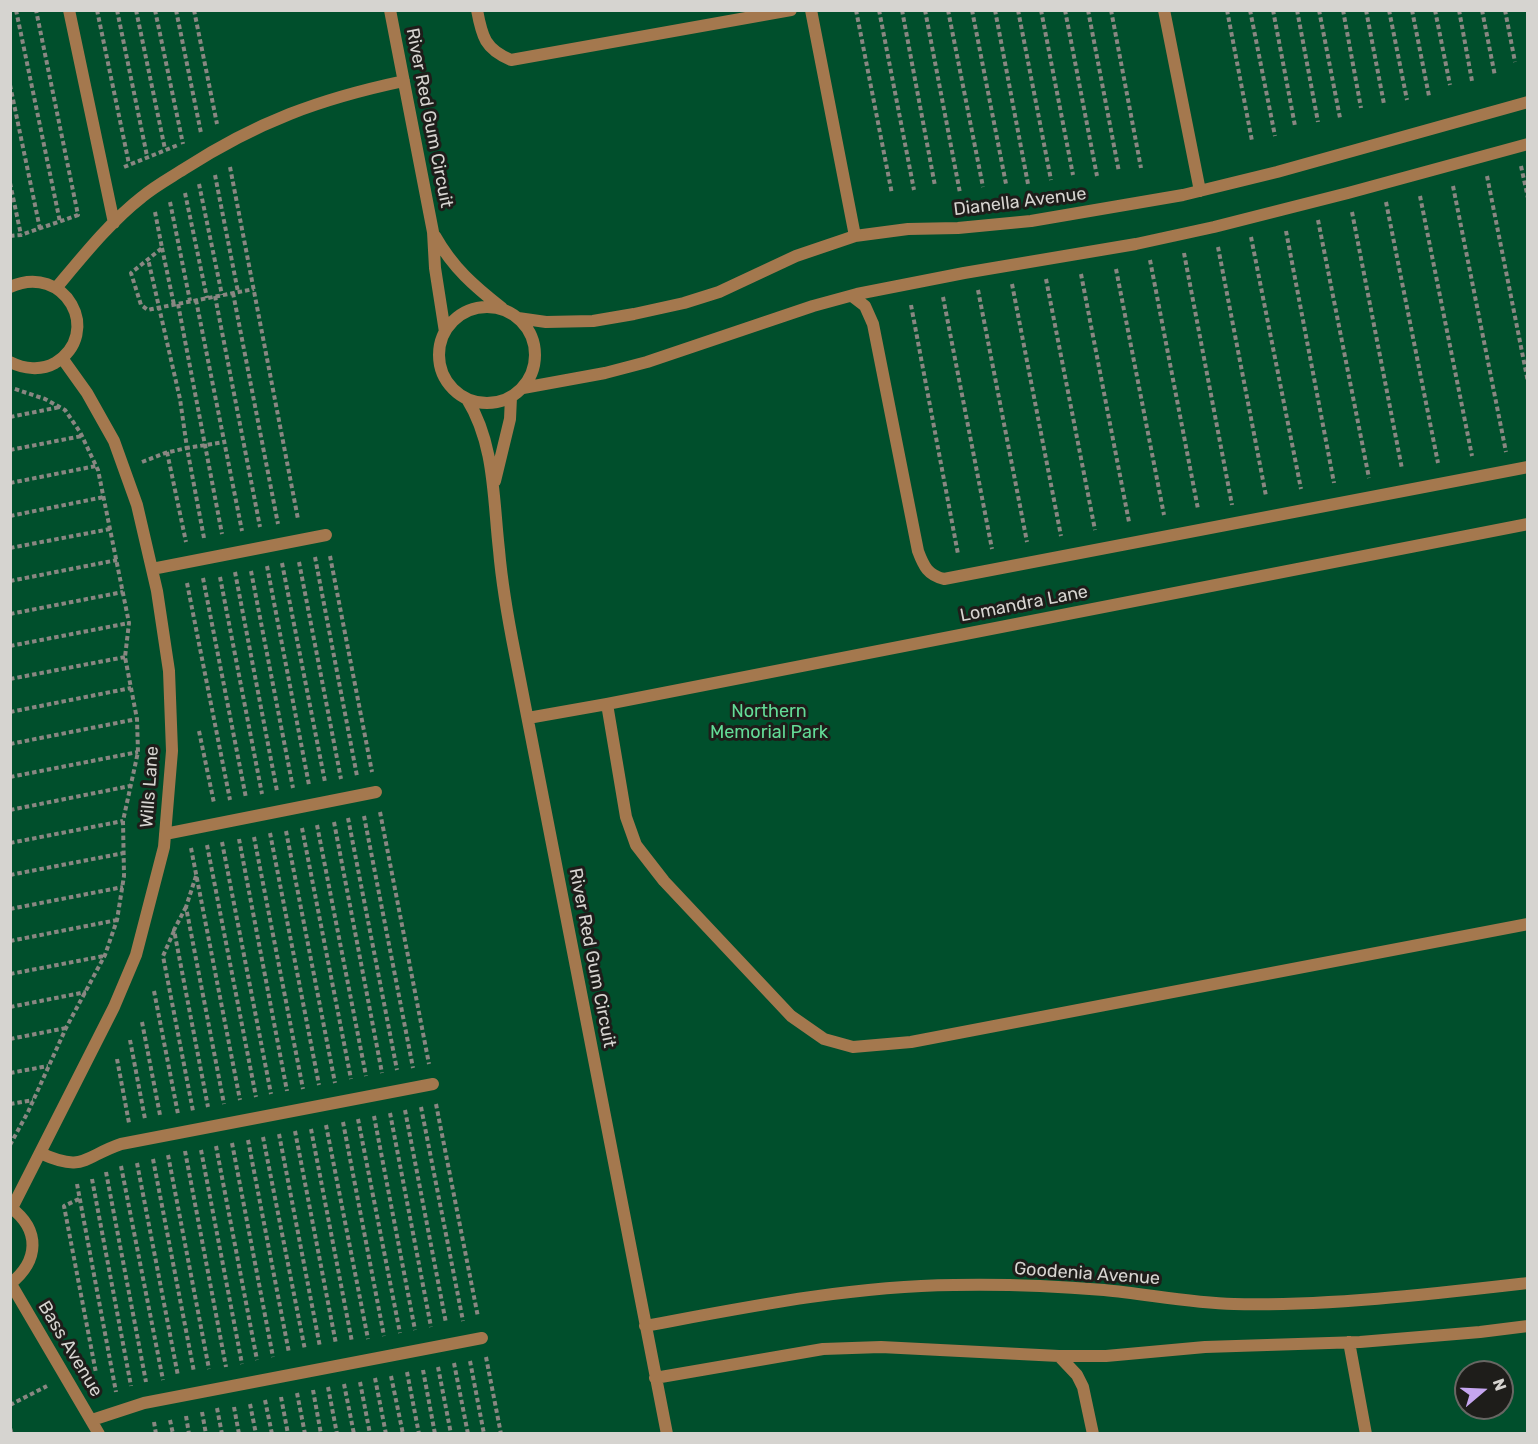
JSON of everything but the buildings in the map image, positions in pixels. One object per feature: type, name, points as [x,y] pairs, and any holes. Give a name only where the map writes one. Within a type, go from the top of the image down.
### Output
[{"type":"lane","points":[[69,10],[114,224]]},
{"type":"lane","name":"River Red Gum Circuit","points":[[390,10],[433,232]]},
{"type":"lane","points":[[477,10],[486,42],[495,54],[511,60],[790,10]]},
{"type":"lane","points":[[811,10],[855,236]]},
{"type":"lane","points":[[1164,10],[1200,190]]},
{"type":"lane","points":[[57,287],[98,239],[141,197],[210,152],[222,139],[312,104],[404,81]]},
{"type":"lane","name":"Dianella Avenue","points":[[518,318],[546,322],[593,321],[684,303],[719,292],[796,256],[855,236],[908,229],[958,228],[1031,221],[1103,210],[1277,172],[1527,102]]},
{"type":"lane","points":[[522,388],[552,384],[647,362],[813,306],[852,296],[974,271],[1146,242],[1214,227],[1383,184],[1522,145]]},
{"type":"lane","points":[[433,232],[447,258],[474,286],[518,318],[529,330],[535,346],[535,361],[531,375],[522,388],[511,397],[497,403],[482,403],[467,399],[446,379],[440,364],[440,347],[446,332],[456,318],[470,310],[487,307],[503,309]]},
{"type":"lane","points":[[433,232],[435,268],[446,332]]},
{"type":"lane","points":[[10,287],[34,280],[57,287],[74,308],[77,322],[76,336],[71,348],[62,358],[49,366],[21,367],[10,362]]},
{"type":"lane","points":[[852,296],[865,306],[873,324],[918,551],[922,563],[933,576],[944,579],[1032,564],[1527,467]]},
{"type":"lane","name":"Wills Lane","points":[[11,1208],[114,1007],[136,955],[164,847],[172,751],[169,671],[152,569],[137,505],[114,441],[87,393],[62,358]]},
{"type":"lane","points":[[493,488],[510,419],[511,397]]},
{"type":"lane","name":"River Red Gum Circuit","points":[[467,399],[476,412],[486,442],[503,590],[667,1434]]},
{"type":"lane","name":"Lomandra Lane","points":[[528,717],[607,704],[1527,524]]},
{"type":"lane","points":[[152,569],[326,535]]},
{"type":"lane","points":[[607,704],[626,817],[636,845],[664,881],[791,1016],[824,1039],[853,1047],[911,1042],[1527,924]]},
{"type":"lane","points":[[165,834],[376,792]]},
{"type":"lane","points":[[40,1153],[58,1161],[73,1163],[88,1160],[117,1145],[433,1084]]},
{"type":"lane","points":[[11,1208],[23,1218],[31,1231],[33,1246],[30,1261],[22,1274],[11,1284]]},
{"type":"lane","name":"Goodenia Avenue","points":[[645,1326],[767,1303],[931,1286],[1009,1286],[1103,1290],[1195,1302],[1235,1304],[1385,1297],[1527,1283]]},
{"type":"lane","name":"Bass Avenue","points":[[11,1284],[99,1434]]},
{"type":"lane","points":[[655,1378],[823,1348],[882,1347],[1059,1356],[1106,1356],[1205,1347],[1349,1342],[1527,1326]]},
{"type":"lane","points":[[92,1420],[150,1402],[482,1338]]},
{"type":"lane","points":[[1349,1342],[1366,1434]]},
{"type":"lane","points":[[1059,1356],[1077,1375],[1083,1387],[1093,1434]]},
{"type":"path","points":[[16,10],[60,222]]},
{"type":"path","points":[[10,236],[21,235],[78,215],[36,10]]},
{"type":"path","points":[[97,10],[129,164]]},
{"type":"path","points":[[117,10],[147,156]]},
{"type":"path","points":[[136,10],[165,149]]},
{"type":"path","points":[[155,10],[183,144]]},
{"type":"path","points":[[176,10],[202,139],[222,139]]},
{"type":"path","points":[[194,10],[254,289],[298,519]]},
{"type":"path","points":[[856,10],[892,195]]},
{"type":"path","points":[[879,10],[914,190]]},
{"type":"path","points":[[902,10],[935,186]]},
{"type":"path","points":[[925,10],[960,193]]},
{"type":"path","points":[[948,10],[983,187]]},
{"type":"path","points":[[972,10],[1006,184]]},
{"type":"path","points":[[995,10],[1028,184]]},
{"type":"path","points":[[1018,10],[1051,180]]},
{"type":"path","points":[[1041,10],[1073,175]]},
{"type":"path","points":[[1065,10],[1097,176]]},
{"type":"path","points":[[1088,10],[1119,172]]},
{"type":"path","points":[[1111,10],[1142,168]]},
{"type":"path","points":[[1227,10],[1252,141]]},
{"type":"path","points":[[1250,10],[1275,136]]},
{"type":"path","points":[[1273,10],[1295,126]]},
{"type":"path","points":[[1297,10],[1318,122]]},
{"type":"path","points":[[1319,10],[1340,118]]},
{"type":"path","points":[[1343,10],[1361,108]]},
{"type":"path","points":[[1366,10],[1384,104]]},
{"type":"path","points":[[1389,10],[1407,100]]},
{"type":"path","points":[[1412,10],[1429,96]]},
{"type":"path","points":[[1435,10],[1450,85]]},
{"type":"path","points":[[1458,10],[1472,81]]},
{"type":"path","points":[[1482,10],[1495,76]]},
{"type":"path","points":[[1505,10],[1515,62]]},
{"type":"path","points":[[10,85],[40,229]]},
{"type":"path","points":[[103,178],[147,156],[193,141]]},
{"type":"path","points":[[1522,145],[1527,198]]},
{"type":"path","points":[[210,152],[278,524]]},
{"type":"path","points":[[1483,155],[1527,382]]},
{"type":"path","points":[[195,162],[222,295]]},
{"type":"path","points":[[1449,165],[1509,471]]},
{"type":"path","points":[[181,171],[207,298]]},
{"type":"path","points":[[1416,174],[1476,477]]},
{"type":"path","points":[[165,181],[190,301]]},
{"type":"path","points":[[10,183],[21,235]]},
{"type":"path","points":[[1383,184],[1442,484]]},
{"type":"path","points":[[150,191],[176,304],[222,535]]},
{"type":"path","points":[[1348,193],[1407,491]]},
{"type":"path","points":[[1314,202],[1373,497]]},
{"type":"path","points":[[1282,210],[1338,504]]},
{"type":"path","points":[[1248,219],[1306,510]]},
{"type":"path","points":[[1214,227],[1271,517]]},
{"type":"path","points":[[1180,234],[1236,524]]},
{"type":"path","points":[[1146,242],[1202,531]]},
{"type":"path","points":[[162,248],[131,273],[141,304],[148,310],[254,289]]},
{"type":"path","points":[[1112,248],[1168,537]]},
{"type":"path","points":[[1077,254],[1134,544]]},
{"type":"path","points":[[148,260],[180,399],[204,538]]},
{"type":"path","points":[[1042,260],[1099,550]]},
{"type":"path","points":[[1009,266],[1065,557]]},
{"type":"path","points":[[974,271],[1032,564]]},
{"type":"path","points":[[939,278],[997,570]]},
{"type":"path","points":[[906,284],[963,577]]},
{"type":"path","points":[[215,296],[260,527]]},
{"type":"path","points":[[196,300],[242,531]]},
{"type":"path","points":[[10,387],[45,399],[71,416],[96,466],[129,622],[125,657],[137,719],[138,752],[123,821],[123,887],[117,921],[105,956],[66,1028],[10,1145]]},
{"type":"path","points":[[10,417],[60,407]]},
{"type":"path","points":[[10,450],[82,436]]},
{"type":"path","points":[[124,470],[167,452],[224,441]]},
{"type":"path","points":[[167,452],[186,542]]},
{"type":"path","points":[[10,483],[96,466]]},
{"type":"path","points":[[10,516],[104,497]]},
{"type":"path","points":[[10,548],[110,528]]},
{"type":"path","points":[[326,535],[501,1434]]},
{"type":"path","points":[[311,537],[484,1434]]},
{"type":"path","points":[[295,541],[468,1434]]},
{"type":"path","points":[[279,544],[452,1434]]},
{"type":"path","points":[[263,547],[435,1434]]},
{"type":"path","points":[[247,550],[419,1434]]},
{"type":"path","points":[[232,553],[402,1434]]},
{"type":"path","points":[[216,556],[386,1434]]},
{"type":"path","points":[[10,581],[117,560]]},
{"type":"path","points":[[200,560],[370,1434]]},
{"type":"path","points":[[183,563],[354,1434]]},
{"type":"path","points":[[10,614],[123,592]]},
{"type":"path","points":[[10,646],[129,622]]},
{"type":"path","points":[[10,679],[125,657]]},
{"type":"path","points":[[10,712],[131,688]]},
{"type":"path","points":[[10,744],[137,719]]},
{"type":"path","points":[[199,731],[337,1434]]},
{"type":"path","points":[[10,777],[138,752]]},
{"type":"path","points":[[10,810],[130,786]]},
{"type":"path","points":[[10,843],[123,821]]},
{"type":"path","points":[[10,875],[124,853]]},
{"type":"path","points":[[196,876],[186,907],[163,956],[256,1434]]},
{"type":"path","points":[[10,909],[123,887]]},
{"type":"path","points":[[186,907],[288,1434]]},
{"type":"path","points":[[10,941],[117,921]]},
{"type":"path","points":[[174,930],[272,1434]]},
{"type":"path","points":[[10,974],[105,956]]},
{"type":"path","points":[[154,991],[239,1434]]},
{"type":"path","points":[[10,1006],[86,992]]},
{"type":"path","points":[[142,1022],[222,1434]]},
{"type":"path","points":[[10,1039],[66,1028]]},
{"type":"path","points":[[130,1040],[206,1434]]},
{"type":"path","points":[[117,1059],[189,1434]]},
{"type":"path","points":[[10,1073],[48,1066]]},
{"type":"path","points":[[10,1104],[33,1100]]},
{"type":"path","points":[[117,1145],[173,1434]]},
{"type":"path","points":[[102,1153],[156,1434]]},
{"type":"path","points":[[88,1160],[135,1406]]},
{"type":"path","points":[[73,1163],[120,1410]]},
{"type":"path","points":[[79,1199],[64,1206],[96,1373]]},
{"type":"path","points":[[10,1405],[65,1376]]},
{"type":"path","points":[[10,1428],[12,1434]]},
{"type":"green space","name":"Northern Memorial Park","points":[[10,11],[1527,11],[1527,1433],[11,1433]]}]
